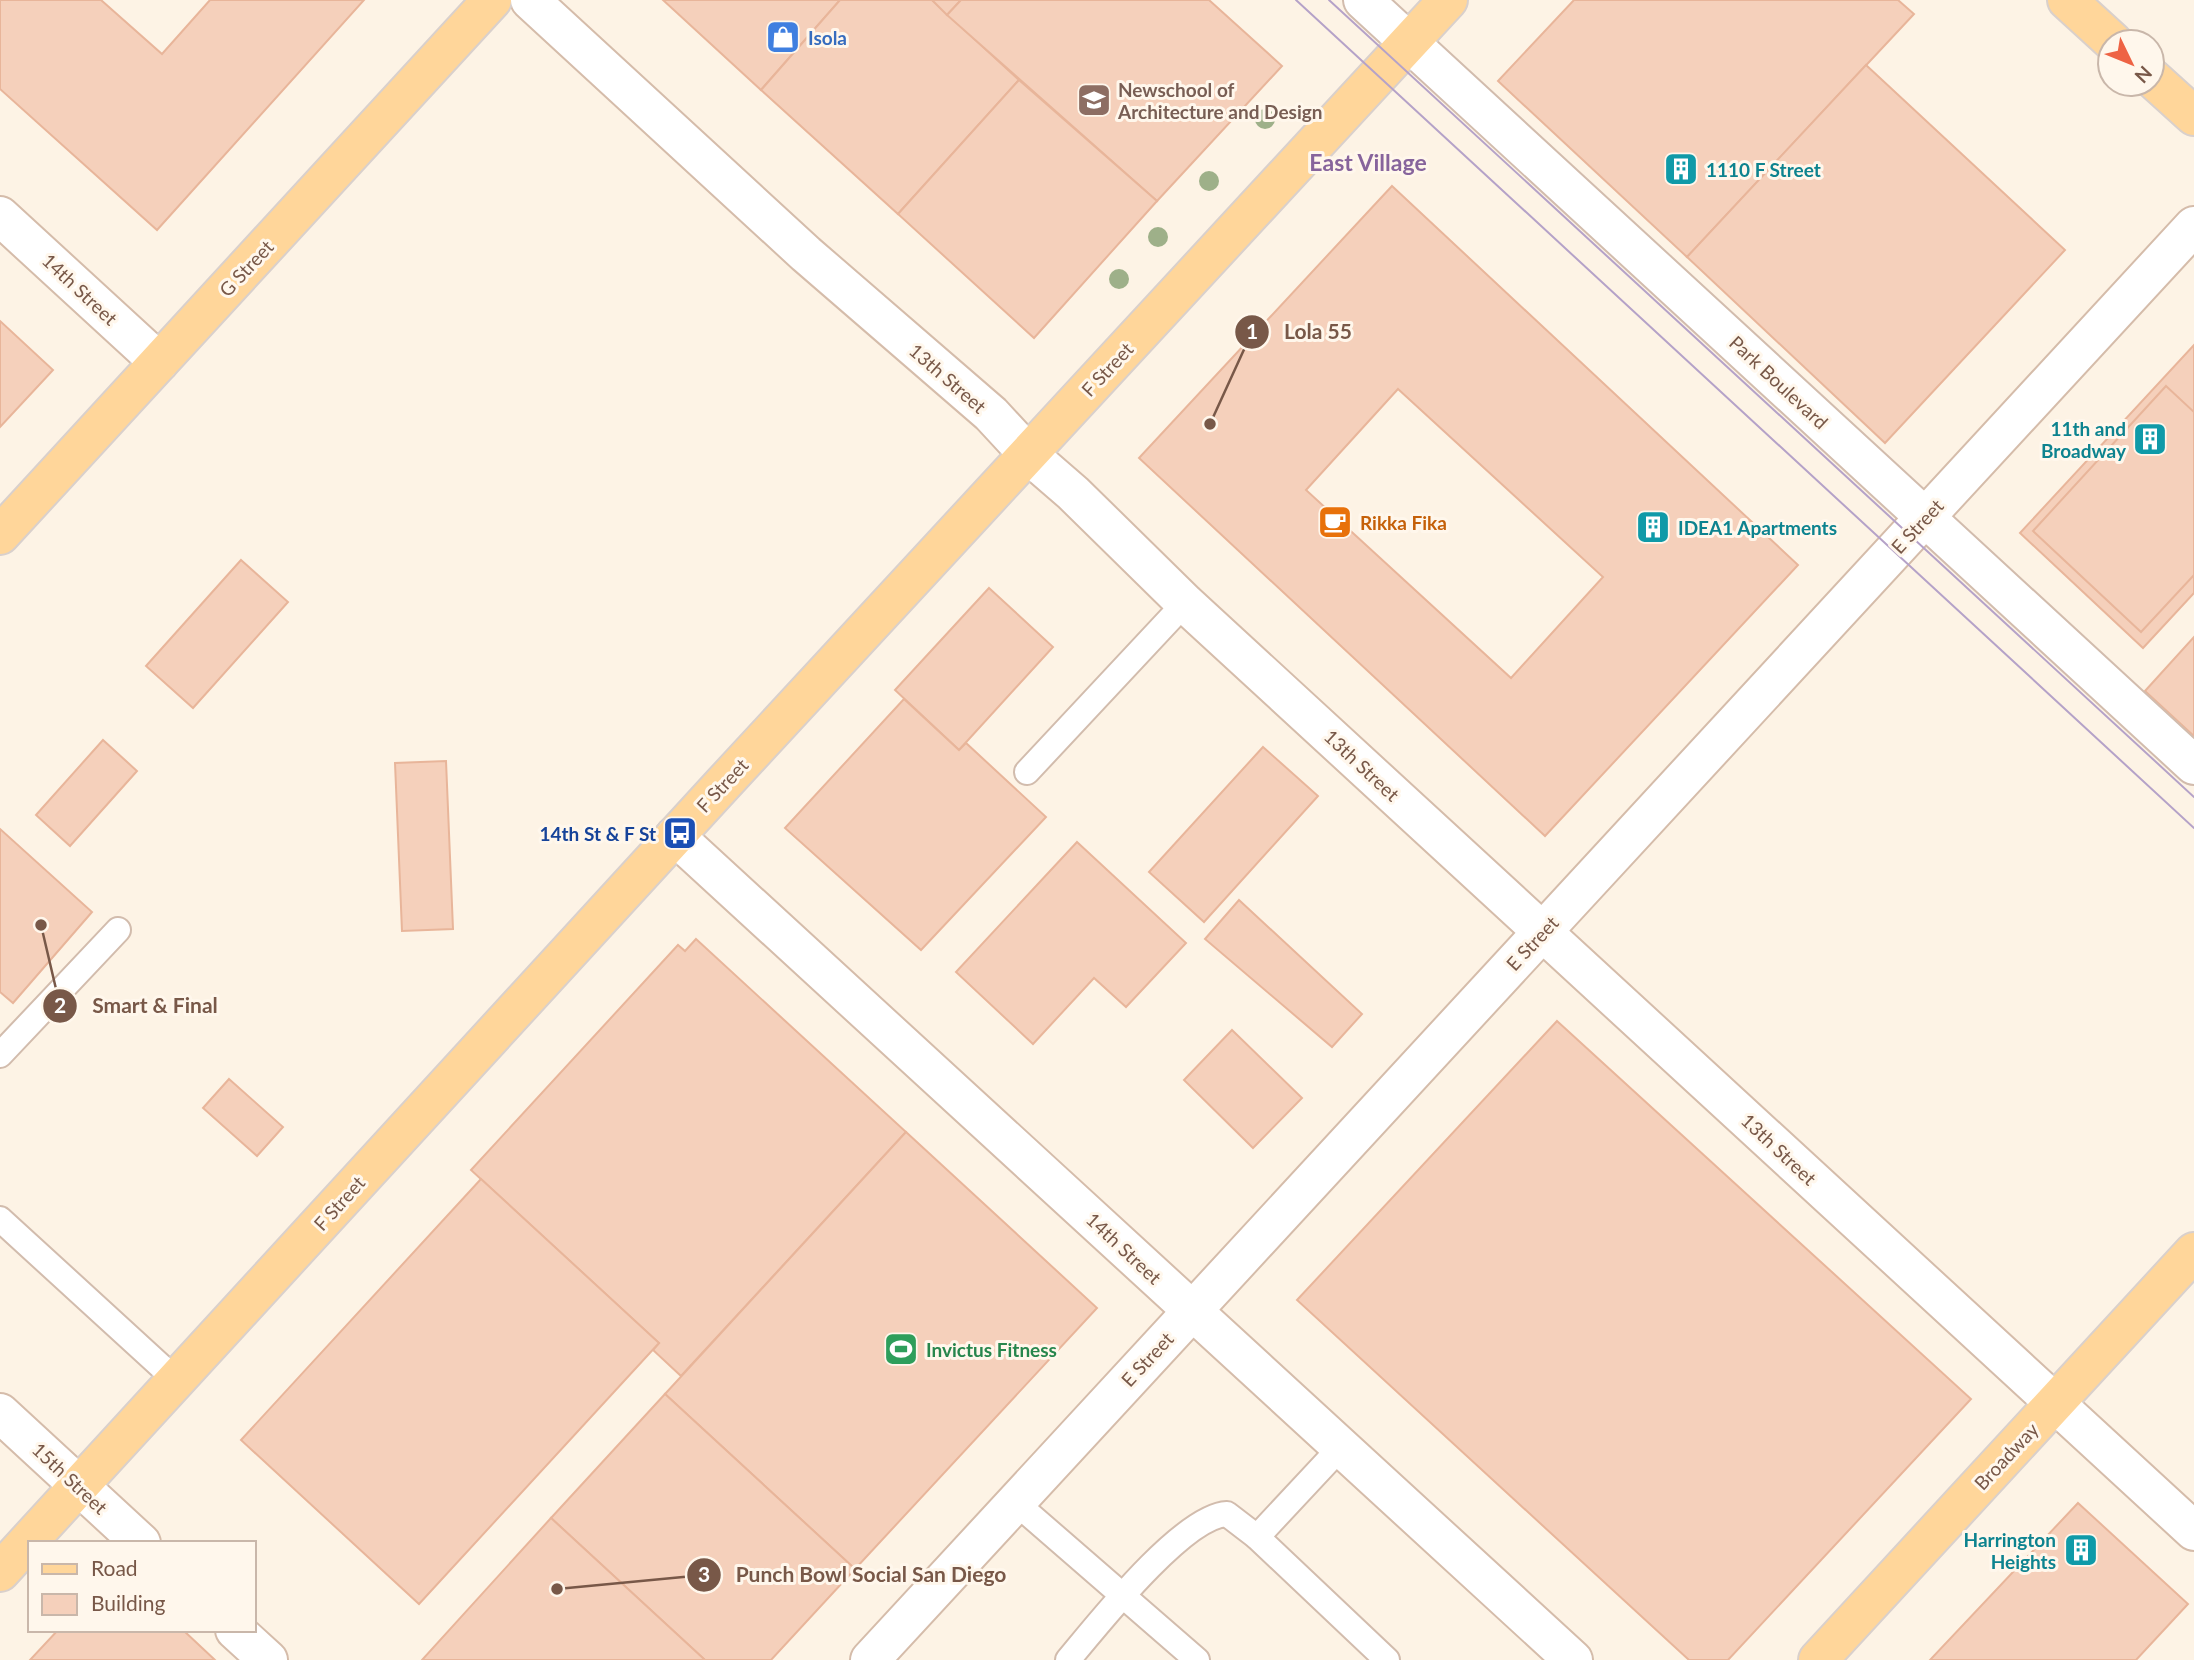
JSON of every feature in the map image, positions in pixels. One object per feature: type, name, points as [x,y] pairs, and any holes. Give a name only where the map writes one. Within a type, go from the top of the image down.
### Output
[{"type":"main road","name":"G Street","points":[[0,535],[492,0]]},
{"type":"main road","name":"F Street","points":[[29,1541],[675,836],[1448,0]]},
{"type":"main road","points":[[2067,0],[2098,28]]},
{"type":"main road","points":[[2166,91],[2194,116]]},
{"type":"main road","name":"Broadway","points":[[1818,1660],[2194,1252]]},
{"type":"main road","name":"F Street","points":[[0,1572],[28,1542]]},
{"type":"street","name":"13th Street","points":[[530,0],[806,254],[991,414],[1028,454],[1073,493],[1185,603],[2194,1531]]},
{"type":"street","name":"Park Boulevard","points":[[1363,0],[2194,765]]},
{"type":"street","name":"14th Street","points":[[0,216],[159,362]]},
{"type":"street","name":"E Street","points":[[870,1660],[2194,226]]},
{"type":"street","name":"14th Street","points":[[675,836],[1573,1660]]},
{"type":"street","name":"15th Street","points":[[0,1413],[139,1541]]},
{"type":"street","points":[[238,1632],[268,1660]]},
{"type":"lane","points":[[1027,772],[1185,603]]},
{"type":"lane","points":[[0,1055],[118,930]]},
{"type":"lane","points":[[0,1219],[177,1381]]},
{"type":"lane","points":[[1257,1537],[1342,1447]]},
{"type":"lane","points":[[1015,1502],[1197,1660]]},
{"type":"lane","points":[[1068,1660],[1122,1595],[1191,1529],[1215,1514],[1227,1514],[1257,1537],[1372,1655]]},
{"type":"building","points":[[0,0],[101,0],[162,54],[210,0],[364,0],[157,230],[0,89]]},
{"type":"building","points":[[663,0],[840,0],[761,90]]},
{"type":"building","points":[[840,0],[932,0],[1019,80],[898,214],[761,90]]},
{"type":"building","points":[[932,0],[961,0],[947,15]]},
{"type":"building","points":[[961,0],[1209,0],[1282,66],[1157,201],[947,15]]},
{"type":"building","name":"1110 F Street","points":[[1574,0],[1898,0],[1914,14],[1687,257],[1498,81]]},
{"type":"building","points":[[1866,65],[2065,250],[1885,443],[1687,257]]},
{"type":"building","points":[[1019,80],[1157,201],[1034,338],[898,214]]},
{"type":"building","name":"IDEA1 Apartments","points":[[1392,186],[1798,565],[1545,836],[1139,458]],"holes":[[[1398,389],[1603,577],[1511,678],[1306,490]]]},
{"type":"building","points":[[0,321],[53,370],[0,427]]},
{"type":"building","name":"11th and Broadway","points":[[2194,345],[2194,593],[2143,648],[2020,533]]},
{"type":"building","name":"11th and Broadway","points":[[2166,386],[2194,412],[2194,575],[2141,632],[2033,531]]},
{"type":"building","points":[[241,560],[288,602],[193,708],[146,666]]},
{"type":"building","points":[[989,588],[1053,647],[959,750],[895,690]]},
{"type":"building","points":[[2194,637],[2194,736],[2145,691]]},
{"type":"building","points":[[904,699],[959,750],[966,743],[1046,817],[921,950],[785,828]]},
{"type":"building","points":[[103,740],[137,771],[70,846],[36,815]]},
{"type":"building","points":[[1263,747],[1318,796],[1204,922],[1149,872]]},
{"type":"building","points":[[446,761],[453,929],[402,931],[395,763]]},
{"type":"building","points":[[0,829],[92,912],[13,1003],[0,992]]},
{"type":"building","points":[[1077,842],[1186,943],[1126,1007],[1094,978],[1033,1044],[956,972]]},
{"type":"building","points":[[1239,900],[1362,1014],[1332,1047],[1205,939]]},
{"type":"building","points":[[696,939],[906,1132],[681,1376],[653,1350],[659,1343],[471,1170],[678,945],[685,951]]},
{"type":"building","points":[[1557,1021],[1971,1399],[1728,1660],[1689,1660],[1297,1300]]},
{"type":"building","points":[[1232,1030],[1302,1098],[1253,1148],[1184,1080]]},
{"type":"building","points":[[229,1079],[283,1127],[257,1156],[203,1108]]},
{"type":"building","points":[[906,1132],[1097,1308],[855,1569],[665,1394]]},
{"type":"building","points":[[481,1179],[659,1343],[419,1604],[241,1440]]},
{"type":"building","points":[[665,1394],[855,1569],[771,1660],[705,1660],[551,1518]]},
{"type":"building","name":"Harrington Heights","points":[[2078,1503],[2188,1604],[2136,1660],[1930,1660]]},
{"type":"building","points":[[551,1518],[705,1660],[422,1660]]},
{"type":"building","points":[[56,1632],[185,1632],[215,1660],[30,1660]]},
{"type":"tram line","points":[[1296,0],[2194,828]]},
{"type":"tram line","points":[[1329,0],[2194,797]]},
{"type":"place","name":"Isola","points":[[783,37]]},
{"type":"place","name":"Newschool of Architecture and Design","points":[[1094,100]]},
{"type":"place","name":"1110 F Street","points":[[1681,169]]},
{"type":"place","name":"Lola 55","points":[[1210,424]]},
{"type":"place","name":"11th and Broadway","points":[[2150,439]]},
{"type":"place","name":"Rikka Fika","points":[[1335,522]]},
{"type":"place","name":"IDEA1 Apartments","points":[[1653,527]]},
{"type":"place","name":"14th St & F St","points":[[680,833]]},
{"type":"place","name":"Smart & Final","points":[[41,925]]},
{"type":"place","name":"Invictus Fitness","points":[[901,1349]]},
{"type":"place","name":"Harrington Heights","points":[[2081,1550]]},
{"type":"place","name":"Punch Bowl Social San Diego","points":[[557,1589]]},
{"type":"district","name":"East Village","points":[[1368,162]]}]
